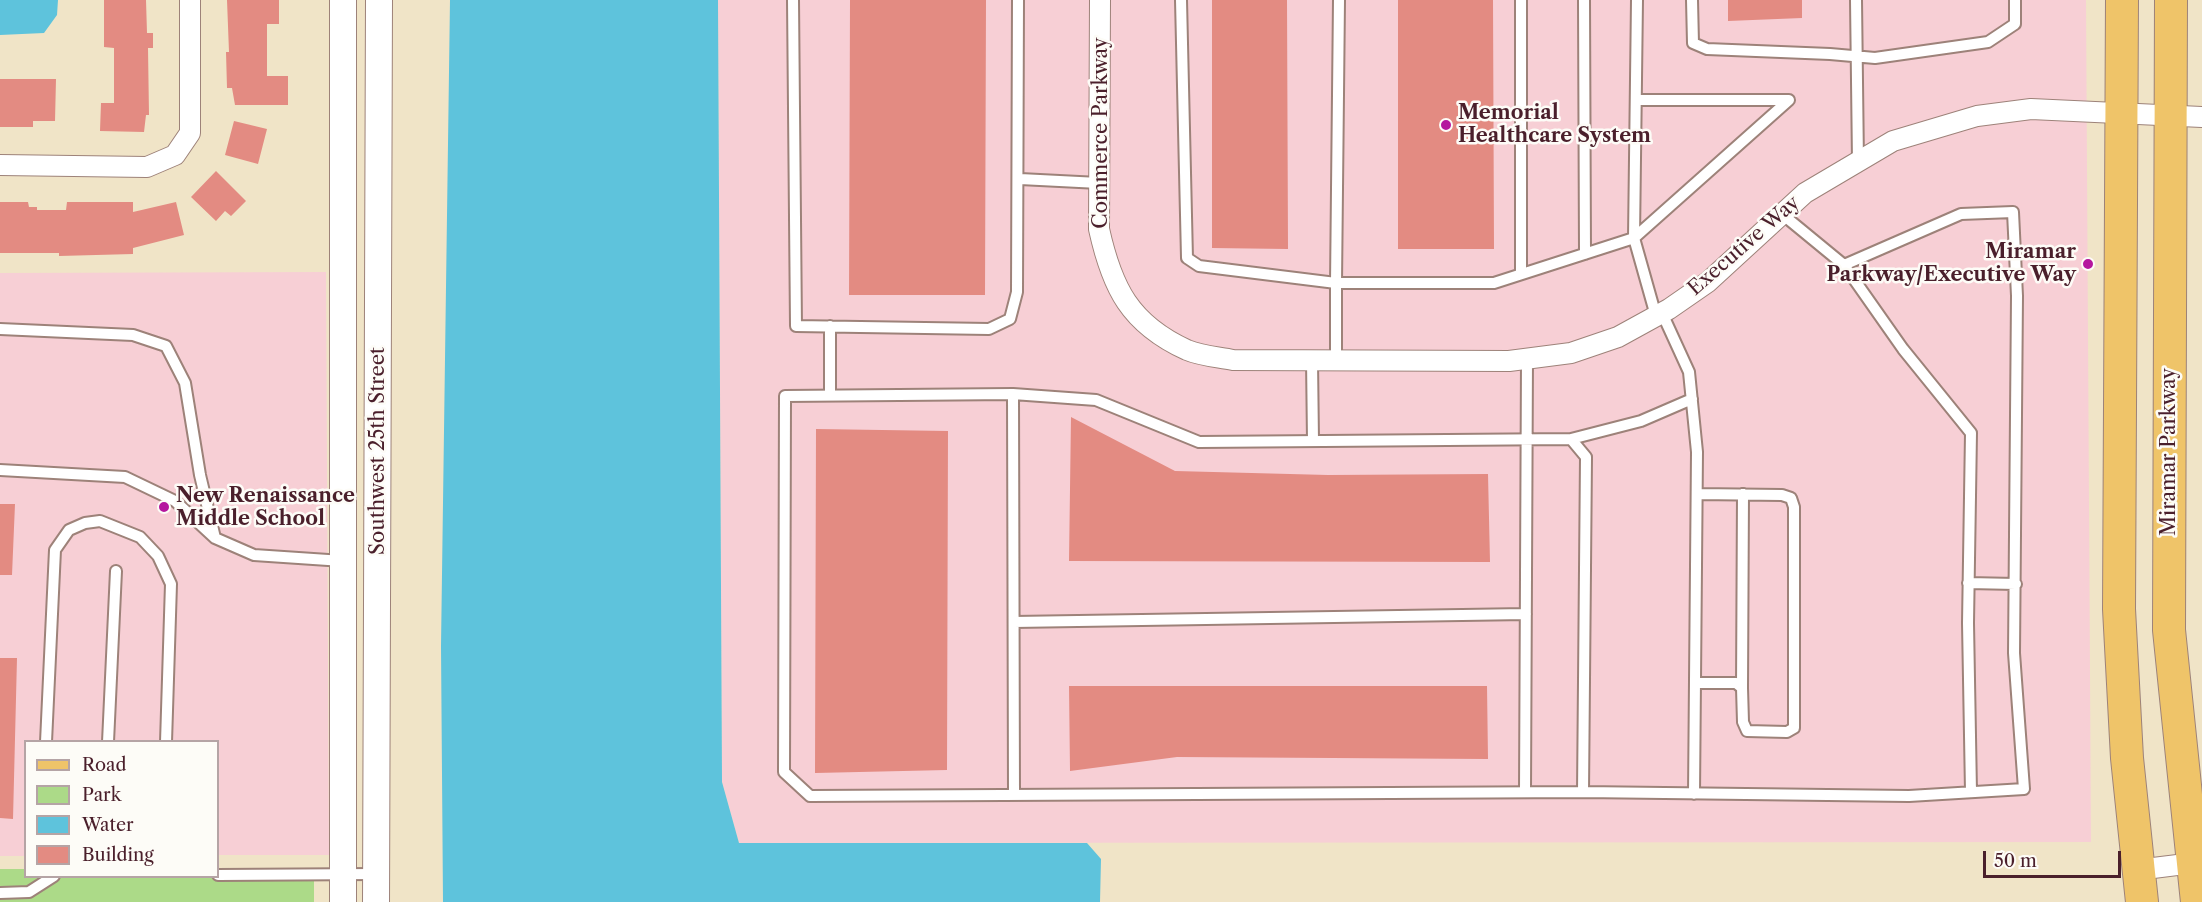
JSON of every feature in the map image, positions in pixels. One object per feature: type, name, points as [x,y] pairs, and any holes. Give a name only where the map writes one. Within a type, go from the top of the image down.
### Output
[{"type":"main road","points":[[2122,0],[2120,609],[2127,758],[2142,902]]},
{"type":"main road","name":"Miramar Parkway","points":[[2171,0],[2169,630],[2197,863],[2197,902]]},
{"type":"street","points":[[0,165],[147,166],[175,155],[190,133],[190,0]]},
{"type":"street","name":"Southwest 25th Street","points":[[343,0],[343,902]]},
{"type":"street","name":"Southwest 25th Street","points":[[376,902],[379,0]]},
{"type":"street","name":"Commerce Parkway","points":[[1100,0],[1099,229],[1106,262],[1122,299]]},
{"type":"street","name":"Executive Way","points":[[1122,299],[1153,331],[1189,351],[1233,360],[1509,361],[1571,353],[1618,337],[1708,282],[1804,193],[1893,141],[1977,116],[2031,109],[2202,117]]},
{"type":"street","points":[[2137,870],[2197,863]]},
{"type":"lane","points":[[793,0],[796,326],[989,329],[1010,319],[1017,292],[1020,179],[1018,0]]},
{"type":"lane","points":[[1181,0],[1187,258],[1199,266],[1336,283],[1494,283],[1634,238],[1789,100],[1636,100]]},
{"type":"lane","points":[[1336,360],[1339,0]]},
{"type":"lane","points":[[1521,0],[1521,274]]},
{"type":"lane","points":[[1584,0],[1585,254]]},
{"type":"lane","points":[[1637,0],[1634,238],[1659,314],[1689,372],[1697,452],[1694,794]]},
{"type":"lane","points":[[1692,0],[1693,43],[1707,49],[1875,58],[1988,42],[2015,24],[2015,0]]},
{"type":"lane","points":[[1856,0],[1858,162]]},
{"type":"lane","points":[[1020,179],[1099,183]]},
{"type":"lane","points":[[1692,399],[1641,421],[1571,440],[1199,442],[1096,400],[1013,394],[785,396],[784,772],[810,796],[1583,792],[1909,796],[2024,789],[2014,652],[2017,296],[2013,212],[1961,214],[1844,265]]},
{"type":"lane","points":[[1782,214],[1844,265],[1903,349],[1971,433],[1968,583],[1971,792]]},
{"type":"lane","points":[[830,326],[830,395]]},
{"type":"lane","points":[[0,329],[133,335],[166,346],[185,383],[200,475],[215,538]]},
{"type":"lane","points":[[1525,792],[1527,358]]},
{"type":"lane","points":[[1312,360],[1313,441]]},
{"type":"lane","points":[[1013,394],[1014,795]]},
{"type":"lane","points":[[1571,440],[1586,457],[1583,792]]},
{"type":"lane","points":[[0,470],[125,477],[175,501],[215,538],[254,555],[344,561]]},
{"type":"lane","points":[[1697,494],[1743,494],[1782,495],[1791,498],[1794,507],[1794,728],[1787,732],[1747,731],[1743,722],[1743,494]]},
{"type":"lane","points":[[46,740],[55,550],[69,530],[85,523],[100,521],[140,537],[158,556],[171,584],[166,740]]},
{"type":"lane","points":[[108,740],[116,571]]},
{"type":"lane","points":[[1968,583],[2016,584]]},
{"type":"lane","points":[[1014,622],[1526,614]]},
{"type":"lane","points":[[1695,683],[1736,683],[1742,688]]},
{"type":"lane","points":[[219,875],[376,874]]},
{"type":"lane","points":[[0,892],[29,892],[51,878]]},
{"type":"shaded area","points":[[718,0],[2086,0],[2091,842],[739,843],[722,782]]},
{"type":"shaded area","name":"New Renaissance Middle School","points":[[326,272],[329,855],[219,855],[219,740],[24,740],[24,856],[0,856],[0,273]]},
{"type":"green space","points":[[0,869],[24,869],[24,878],[219,878],[219,869],[314,869],[314,902],[0,902]]},
{"type":"water","points":[[0,0],[58,0],[57,15],[44,33],[0,35]]},
{"type":"water","points":[[450,0],[718,0],[722,782],[739,843],[1087,843],[1101,859],[1100,902],[443,902],[441,646]]},
{"type":"building","points":[[104,0],[146,0],[147,33],[153,33],[153,48],[148,48],[149,115],[146,115],[144,132],[100,131],[101,103],[114,103],[114,48],[104,47]]},
{"type":"building","points":[[227,0],[279,0],[279,24],[267,24],[267,76],[288,76],[288,105],[235,105],[232,88],[227,88],[226,52],[229,52]]},
{"type":"building","points":[[850,0],[986,0],[985,295],[849,295]]},
{"type":"building","points":[[1212,0],[1287,0],[1288,249],[1212,248]]},
{"type":"building","name":"Memorial Healthcare System","points":[[1398,0],[1493,0],[1494,249],[1398,249]]},
{"type":"building","points":[[1728,0],[1802,0],[1802,18],[1728,21]]},
{"type":"building","points":[[0,79],[56,79],[55,121],[33,121],[33,127],[0,127]]},
{"type":"building","points":[[234,121],[267,129],[258,164],[225,155]]},
{"type":"building","points":[[216,171],[246,201],[231,216],[225,211],[216,221],[191,197]]},
{"type":"building","points":[[0,202],[28,202],[29,207],[37,207],[37,210],[66,210],[67,202],[133,202],[133,212],[176,202],[184,235],[133,248],[133,254],[59,256],[59,253],[0,253]]},
{"type":"building","points":[[1071,417],[1175,471],[1328,475],[1488,474],[1490,562],[1069,561]]},
{"type":"building","points":[[816,429],[948,431],[947,770],[815,773]]},
{"type":"building","points":[[0,504],[15,504],[12,575],[0,575]]},
{"type":"building","points":[[0,658],[17,658],[13,819],[0,818]]},
{"type":"building","points":[[1069,686],[1487,686],[1488,759],[1177,757],[1070,771]]},
{"type":"place","name":"Memorial Healthcare System","points":[[1446,125]]},
{"type":"place","name":"Miramar Parkway/Executive Way","points":[[2088,264]]},
{"type":"place","name":"New Renaissance Middle School","points":[[164,507]]}]
